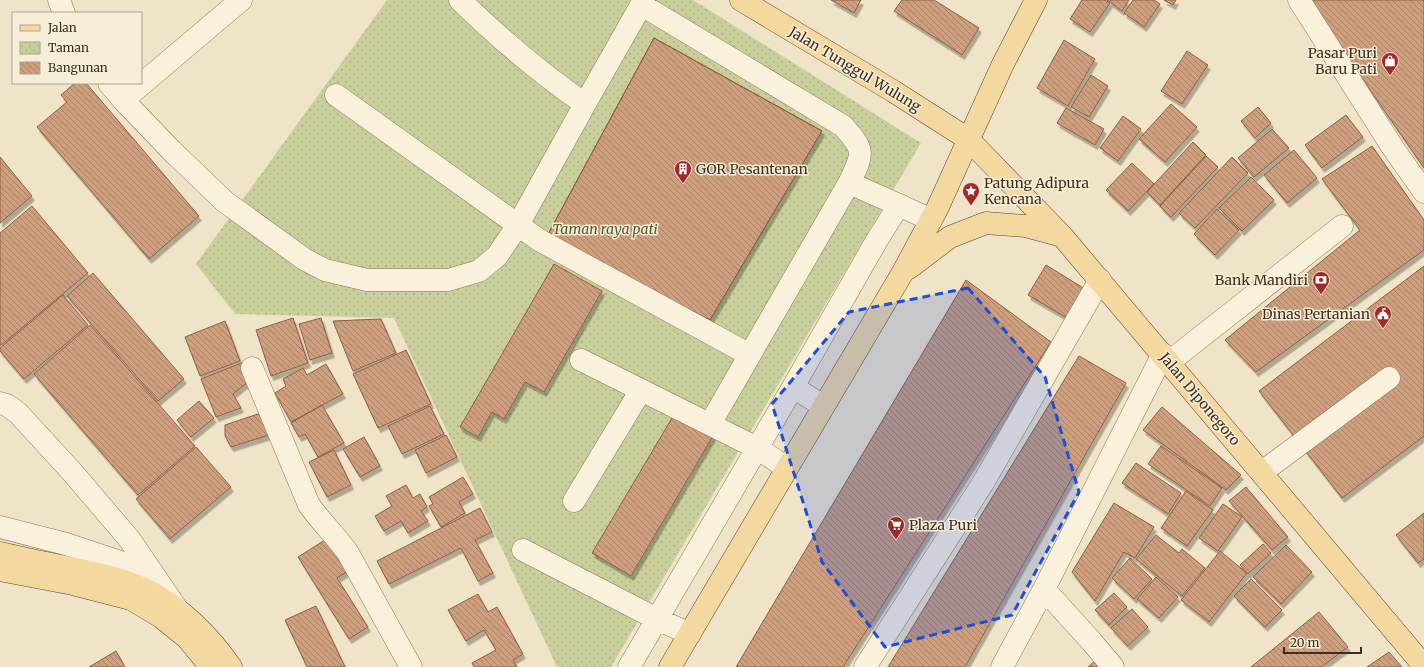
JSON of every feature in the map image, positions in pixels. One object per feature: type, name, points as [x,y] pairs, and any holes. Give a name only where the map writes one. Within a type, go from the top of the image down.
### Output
[{"type":"main road","name":"Jalan Tunggul Wulung","points":[[741,0],[894,91],[968,139]]},
{"type":"main road","points":[[670,667],[903,272],[946,192],[968,139],[1003,64],[1036,0]]},
{"type":"main road","name":"Jalan Diponegoro","points":[[968,139],[1063,236],[1424,666]]},
{"type":"main road","points":[[903,272],[950,238],[986,223],[1025,226],[1063,236]]},
{"type":"main road","points":[[0,553],[96,573],[132,584],[153,593],[177,609],[198,628],[231,667]]},
{"type":"main road","points":[[0,570],[73,584],[131,599],[161,617],[187,638],[211,667]]},
{"type":"street","points":[[59,0],[64,12]]},
{"type":"street","points":[[142,84],[241,0]]},
{"type":"street","points":[[460,0],[506,43],[585,104]]},
{"type":"street","points":[[1299,0],[1393,148],[1424,192]]},
{"type":"street","points":[[110,84],[123,100],[171,150],[224,201],[304,259],[325,270],[367,280],[448,280],[479,271],[497,256],[518,225],[643,3],[843,126],[854,138],[860,149],[860,160],[849,183],[710,424]]},
{"type":"street","points":[[123,100],[142,84]]},
{"type":"street","points":[[336,95],[551,247],[750,355]]},
{"type":"street","points":[[849,183],[931,220]]},
{"type":"street","points":[[629,667],[877,240],[899,205]]},
{"type":"street","points":[[1002,667],[1166,358],[1342,226]]},
{"type":"street","points":[[865,667],[983,483],[1100,280]]},
{"type":"street","points":[[581,360],[757,448],[787,468]]},
{"type":"street","points":[[252,368],[309,505],[341,542],[348,553],[410,667]]},
{"type":"street","points":[[1262,472],[1389,378]]},
{"type":"street","points":[[793,387],[823,406]]},
{"type":"street","points":[[574,501],[641,390]]},
{"type":"street","points":[[0,403],[7,405],[18,413],[105,510],[130,540],[177,609]]},
{"type":"street","points":[[0,527],[66,544],[135,567],[177,609]]},
{"type":"street","points":[[524,550],[657,619],[690,634]]},
{"type":"street","points":[[1044,589],[1113,667]]},
{"type":"highlighted area","points":[[968,288],[1045,377],[1079,492],[1012,615],[885,647],[822,562],[772,404],[849,312]]},
{"type":"green space","name":"Taman raya pati","points":[[387,0],[693,0],[921,143],[611,667],[557,667],[394,318],[235,314],[196,264]]},
{"type":"building","points":[[831,0],[861,0],[854,13]]},
{"type":"building","points":[[902,0],[934,0],[979,28],[962,55],[894,11]]},
{"type":"building","points":[[1082,0],[1105,0],[1110,3],[1090,32],[1070,19]]},
{"type":"building","points":[[1107,0],[1129,0],[1122,11]]},
{"type":"building","points":[[1133,0],[1154,0],[1160,4],[1144,27],[1124,13]]},
{"type":"building","points":[[1164,0],[1176,0],[1173,5]]},
{"type":"building","name":"Pasar Puri Baru Pati","points":[[1308,0],[1424,0],[1424,168]]},
{"type":"building","name":"GOR Pesantenan","points":[[654,38],[822,131],[710,320],[546,238]]},
{"type":"building","name":"GOR Pesantenan","points":[[654,38],[822,131],[710,320],[546,238]]},
{"type":"building","points":[[1064,40],[1095,59],[1068,106],[1037,88]]},
{"type":"building","points":[[1187,51],[1208,65],[1182,104],[1161,91]]},
{"type":"building","points":[[1091,75],[1108,86],[1089,117],[1071,107]]},
{"type":"building","points":[[74,84],[87,84],[199,216],[149,259],[37,127],[67,102],[61,95]]},
{"type":"building","points":[[1171,104],[1197,127],[1165,162],[1139,139]]},
{"type":"building","points":[[1258,107],[1271,123],[1255,138],[1241,121]]},
{"type":"building","points":[[1066,108],[1104,129],[1095,145],[1057,123]]},
{"type":"building","points":[[1346,115],[1363,137],[1322,168],[1305,145]]},
{"type":"building","points":[[1123,116],[1141,129],[1118,161],[1100,148]]},
{"type":"building","points":[[1272,129],[1289,148],[1254,177],[1238,158]]},
{"type":"building","points":[[1193,142],[1206,155],[1160,205],[1147,192]]},
{"type":"building","name":"Bank Mandiri","points":[[1372,146],[1424,220],[1424,250],[1256,372],[1225,340],[1360,230],[1322,179]]},
{"type":"building","points":[[1294,150],[1317,178],[1287,203],[1264,175]]},
{"type":"building","points":[[1206,156],[1218,167],[1171,217],[1160,206]]},
{"type":"building","points":[[0,157],[32,196],[0,223]]},
{"type":"building","points":[[1232,157],[1248,173],[1195,228],[1179,213]]},
{"type":"building","points":[[1132,163],[1154,184],[1128,211],[1106,190]]},
{"type":"building","points":[[1251,177],[1274,200],[1242,231],[1219,208]]},
{"type":"building","points":[[32,206],[88,273],[0,346],[0,233]]},
{"type":"building","points":[[1217,209],[1239,230],[1215,255],[1194,234]]},
{"type":"building","points":[[554,264],[602,291],[544,392],[525,382],[504,419],[492,412],[478,437],[460,427]]},
{"type":"building","points":[[1046,265],[1085,289],[1067,318],[1028,295]]},
{"type":"building","name":"Dinas Pertanian","points":[[1424,266],[1424,436],[1342,498],[1259,391]]},
{"type":"building","points":[[93,273],[184,379],[158,401],[67,296]]},
{"type":"building","points":[[966,280],[1051,342],[843,667],[736,667]]},
{"type":"building","points":[[63,295],[88,325],[24,379],[0,351],[0,348]]},
{"type":"building","points":[[293,318],[308,363],[271,376],[256,330]]},
{"type":"building","points":[[321,318],[332,353],[310,360],[299,324]]},
{"type":"building","points":[[381,319],[396,353],[353,371],[333,321]]},
{"type":"building","points":[[225,321],[240,361],[200,376],[185,337]]},
{"type":"building","points":[[90,325],[195,446],[138,495],[34,374]]},
{"type":"building","points":[[406,350],[431,404],[378,428],[353,374]]},
{"type":"building","points":[[1079,356],[1126,383],[965,667],[888,667]]},
{"type":"building","points":[[244,362],[250,380],[233,394],[241,408],[216,417],[201,379]]},
{"type":"building","points":[[326,364],[343,394],[291,422],[275,393],[286,386],[283,379],[303,368],[307,375]]},
{"type":"building","points":[[199,401],[214,418],[191,437],[177,420]]},
{"type":"building","points":[[322,405],[344,443],[318,457],[305,434],[299,437],[291,423]]},
{"type":"building","points":[[430,406],[444,434],[402,454],[388,426]]},
{"type":"building","points":[[1162,407],[1241,475],[1226,490],[1143,430]]},
{"type":"building","points":[[261,413],[269,435],[231,447],[225,436],[225,425]]},
{"type":"building","points":[[675,413],[713,436],[631,576],[592,553]]},
{"type":"building","points":[[446,435],[457,457],[426,473],[415,450]]},
{"type":"building","points":[[364,437],[380,466],[360,477],[343,449]]},
{"type":"building","points":[[1161,446],[1222,488],[1210,506],[1148,464]]},
{"type":"building","points":[[196,447],[231,487],[170,539],[136,499]]},
{"type":"building","points":[[334,450],[351,485],[327,497],[309,462]]},
{"type":"building","points":[[1136,463],[1181,493],[1168,514],[1122,483]]},
{"type":"building","points":[[463,477],[473,494],[459,502],[465,513],[441,527],[429,506],[433,504],[429,497]]},
{"type":"building","points":[[406,485],[413,498],[420,494],[427,507],[421,511],[428,521],[408,533],[401,521],[384,531],[375,516],[392,506],[386,496]]},
{"type":"building","points":[[1246,487],[1288,537],[1272,550],[1229,501]]},
{"type":"building","points":[[1186,491],[1213,510],[1187,546],[1161,528]]},
{"type":"building","points":[[1114,503],[1154,527],[1135,558],[1124,552],[1095,601],[1072,572]]},
{"type":"building","points":[[1223,504],[1242,517],[1218,551],[1199,538]]},
{"type":"building","points":[[480,508],[492,532],[475,540],[493,573],[478,581],[461,548],[389,584],[377,561]]},
{"type":"building","points":[[1424,513],[1424,559],[1418,563],[1396,535]]},
{"type":"building","points":[[333,535],[353,568],[337,578],[368,627],[349,639],[298,557]]},
{"type":"building","points":[[1156,535],[1179,553],[1182,549],[1205,568],[1182,596],[1136,559]]},
{"type":"building","points":[[1263,544],[1271,553],[1248,574],[1240,565]]},
{"type":"building","points":[[1286,545],[1312,572],[1281,604],[1253,577]]},
{"type":"building","points":[[1220,551],[1247,573],[1209,622],[1181,600]]},
{"type":"building","points":[[1130,558],[1152,579],[1134,599],[1112,578]]},
{"type":"building","points":[[1156,577],[1178,597],[1159,618],[1137,599]]},
{"type":"building","points":[[1251,579],[1282,610],[1265,627],[1234,596]]},
{"type":"building","points":[[1114,593],[1127,607],[1109,625],[1095,610]]},
{"type":"building","points":[[478,594],[488,612],[497,607],[523,654],[513,660],[517,667],[474,667],[472,663],[496,650],[484,630],[466,641],[448,610]]},
{"type":"building","points":[[316,606],[345,667],[307,667],[285,620]]},
{"type":"building","points":[[1132,609],[1148,627],[1128,646],[1111,628]]},
{"type":"building","points":[[1319,612],[1348,647],[1321,667],[1251,667]]},
{"type":"building","points":[[116,651],[125,667],[89,667]]},
{"type":"building","points":[[1389,652],[1402,667],[1367,667]]},
{"type":"building","points":[[1095,661],[1101,667],[1088,667]]},
{"type":"place","name":"Pasar Puri Baru Pati","points":[[1390,76]]},
{"type":"place","name":"GOR Pesantenan","points":[[683,184]]},
{"type":"place","name":"Patung Adipura Kencana","points":[[971,206]]},
{"type":"place","name":"Bank Mandiri","points":[[1321,295]]},
{"type":"place","name":"Dinas Pertanian","points":[[1383,329]]},
{"type":"place","name":"Plaza Puri","points":[[896,540]]}]
